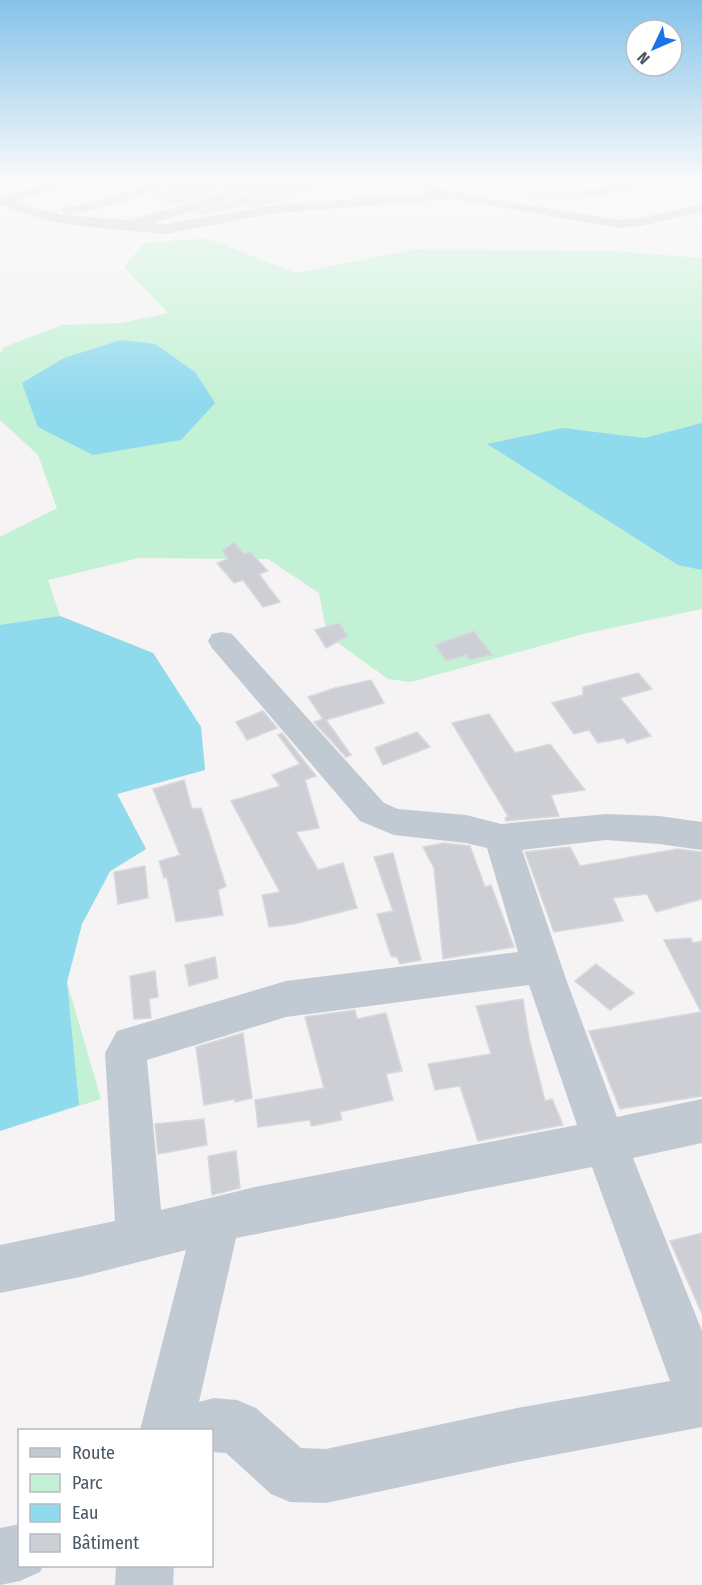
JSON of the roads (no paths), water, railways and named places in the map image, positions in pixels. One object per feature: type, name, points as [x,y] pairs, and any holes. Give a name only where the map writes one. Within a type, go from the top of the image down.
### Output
[{"type":"street","points":[[222,641],[372,812],[394,822],[466,829],[501,838],[606,827],[659,830],[702,836]]},
{"type":"street","points":[[501,838],[542,966],[605,1142],[702,1396]]},
{"type":"street","points":[[140,1238],[126,1053],[132,1045],[286,999],[542,966]]},
{"type":"street","points":[[0,1269],[80,1253],[255,1209],[605,1142],[702,1121]]},
{"type":"street","points":[[166,1429],[217,1219]]},
{"type":"street","points":[[199,1429],[214,1425],[237,1427],[290,1475],[326,1476],[517,1435],[702,1401]]},
{"type":"street","points":[[0,1557],[18,1552]]},
{"type":"street","points":[[144,1585],[145,1567]]},
{"type":"water","points":[[121,340],[155,344],[195,372],[215,403],[181,440],[93,455],[38,427],[22,383],[64,358]]},
{"type":"water","points":[[702,423],[702,570],[678,565],[487,444],[563,428],[644,438]]},
{"type":"water","points":[[60,616],[153,653],[201,727],[205,770],[117,794],[146,849],[110,871],[82,924],[67,982],[79,1105],[0,1131],[0,625]]}]
